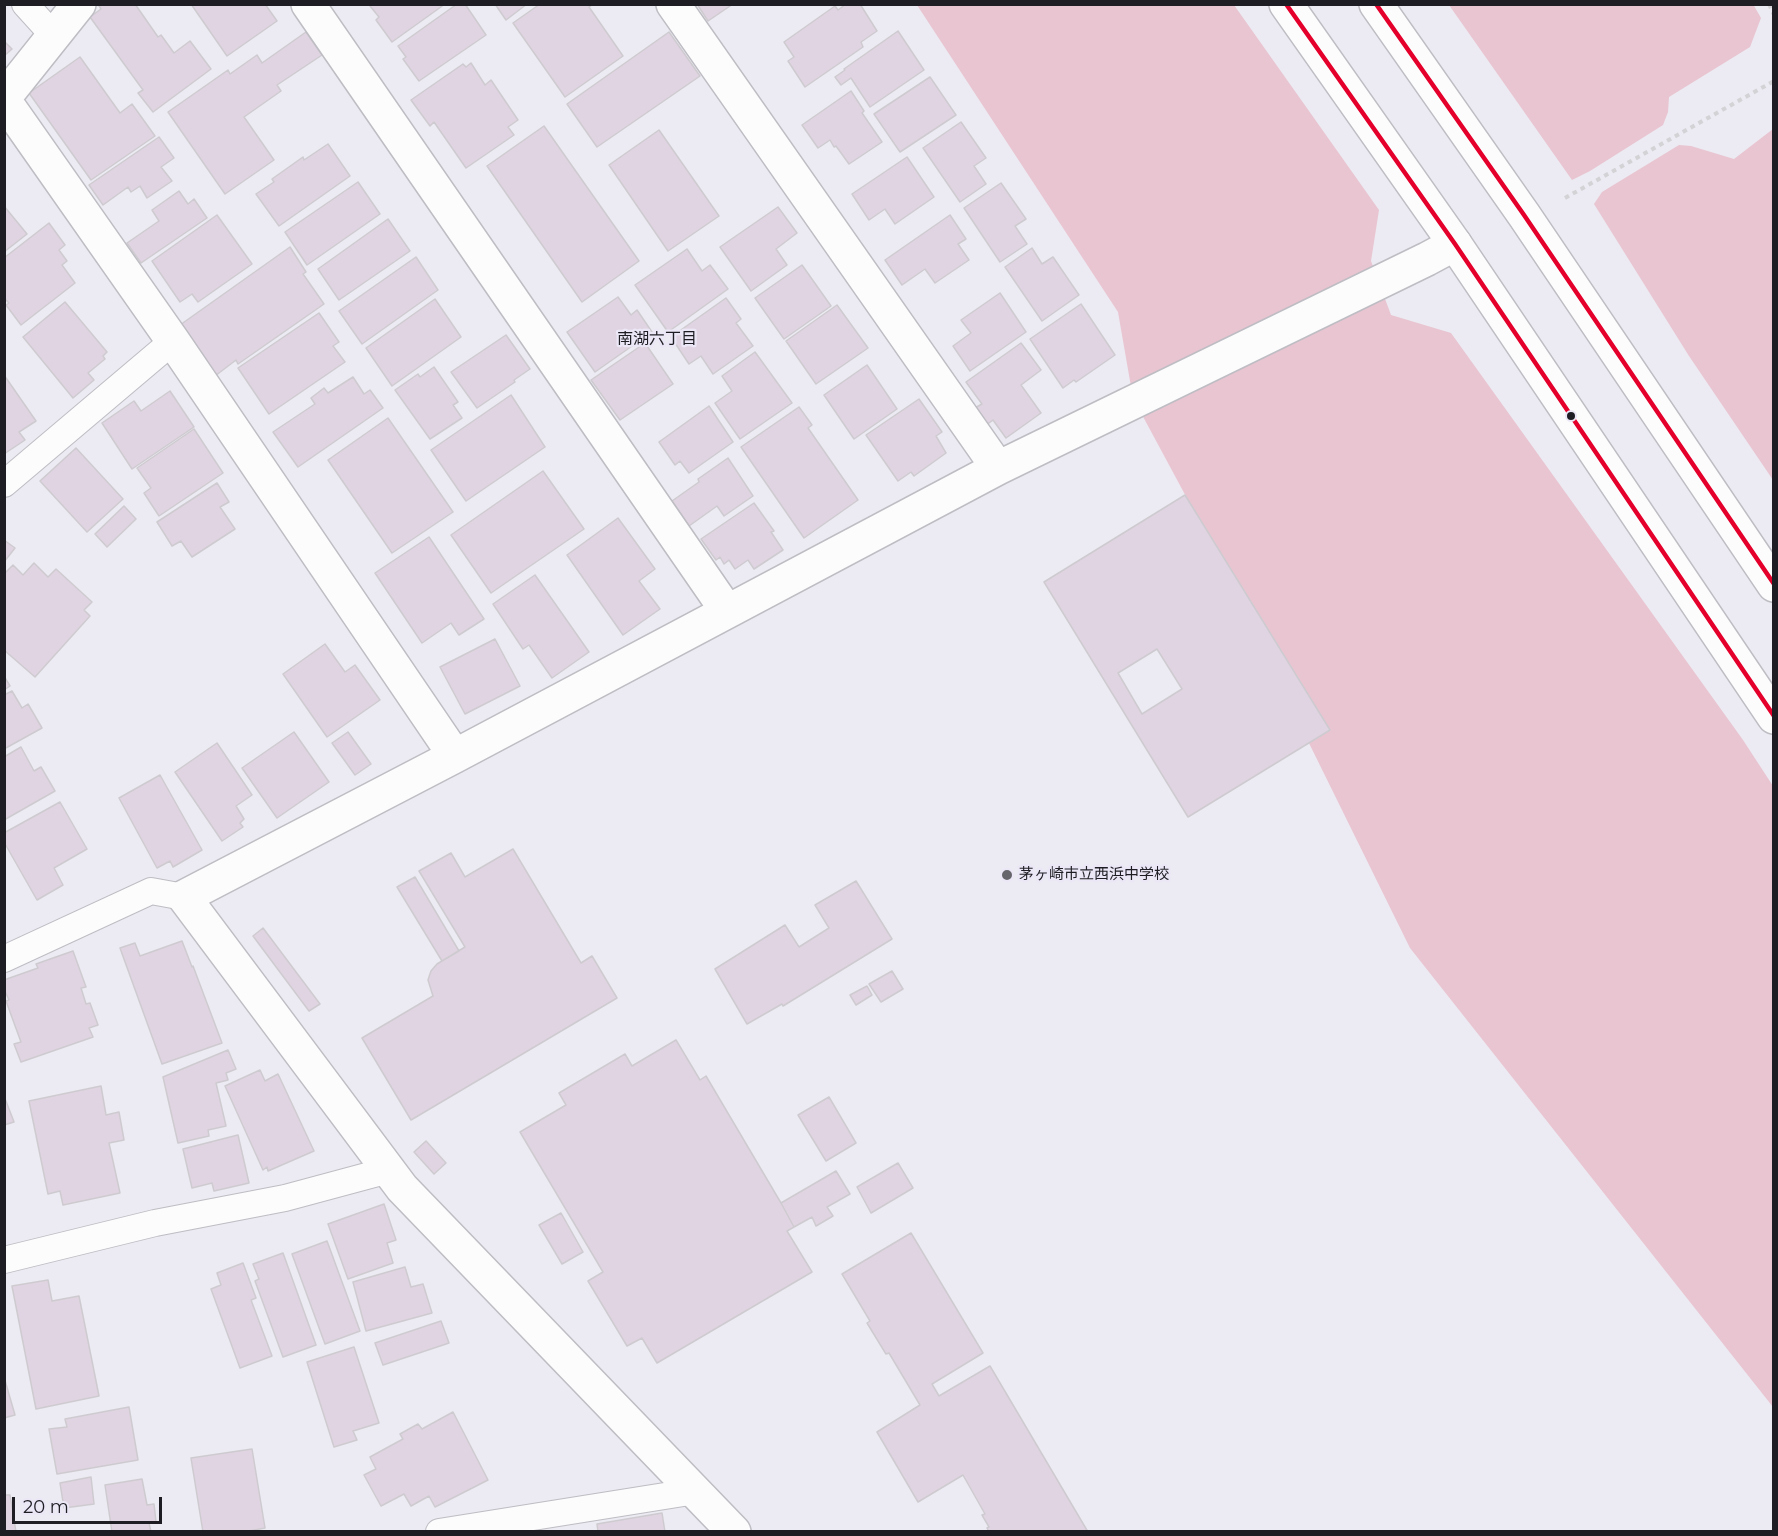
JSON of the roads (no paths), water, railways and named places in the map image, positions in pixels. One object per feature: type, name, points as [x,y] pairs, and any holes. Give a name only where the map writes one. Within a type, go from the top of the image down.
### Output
[{"type":"main road","points":[[79,4],[4,99],[455,756]]},
{"type":"main road","points":[[308,4],[727,611]]},
{"type":"main road","points":[[673,4],[998,468]]},
{"type":"main road","points":[[1286,4],[1455,244],[1773,717]]},
{"type":"main road","points":[[1376,4],[1524,215],[1773,585]]},
{"type":"main road","points":[[734,1532],[402,1188],[184,897],[998,468],[1455,244]]},
{"type":"lane","points":[[25,4],[54,36]]},
{"type":"lane","points":[[4,484],[172,341]]},
{"type":"lane","points":[[4,959],[151,891],[184,897]]},
{"type":"lane","points":[[4,1260],[155,1223],[285,1198],[389,1170]]},
{"type":"lane","points":[[439,1532],[696,1491]]},
{"type":"place","name":"茅ヶ崎市立西浜中学校","points":[[1007,875]]},
{"type":"district","name":"南湖六丁目","points":[[657,339]]}]
